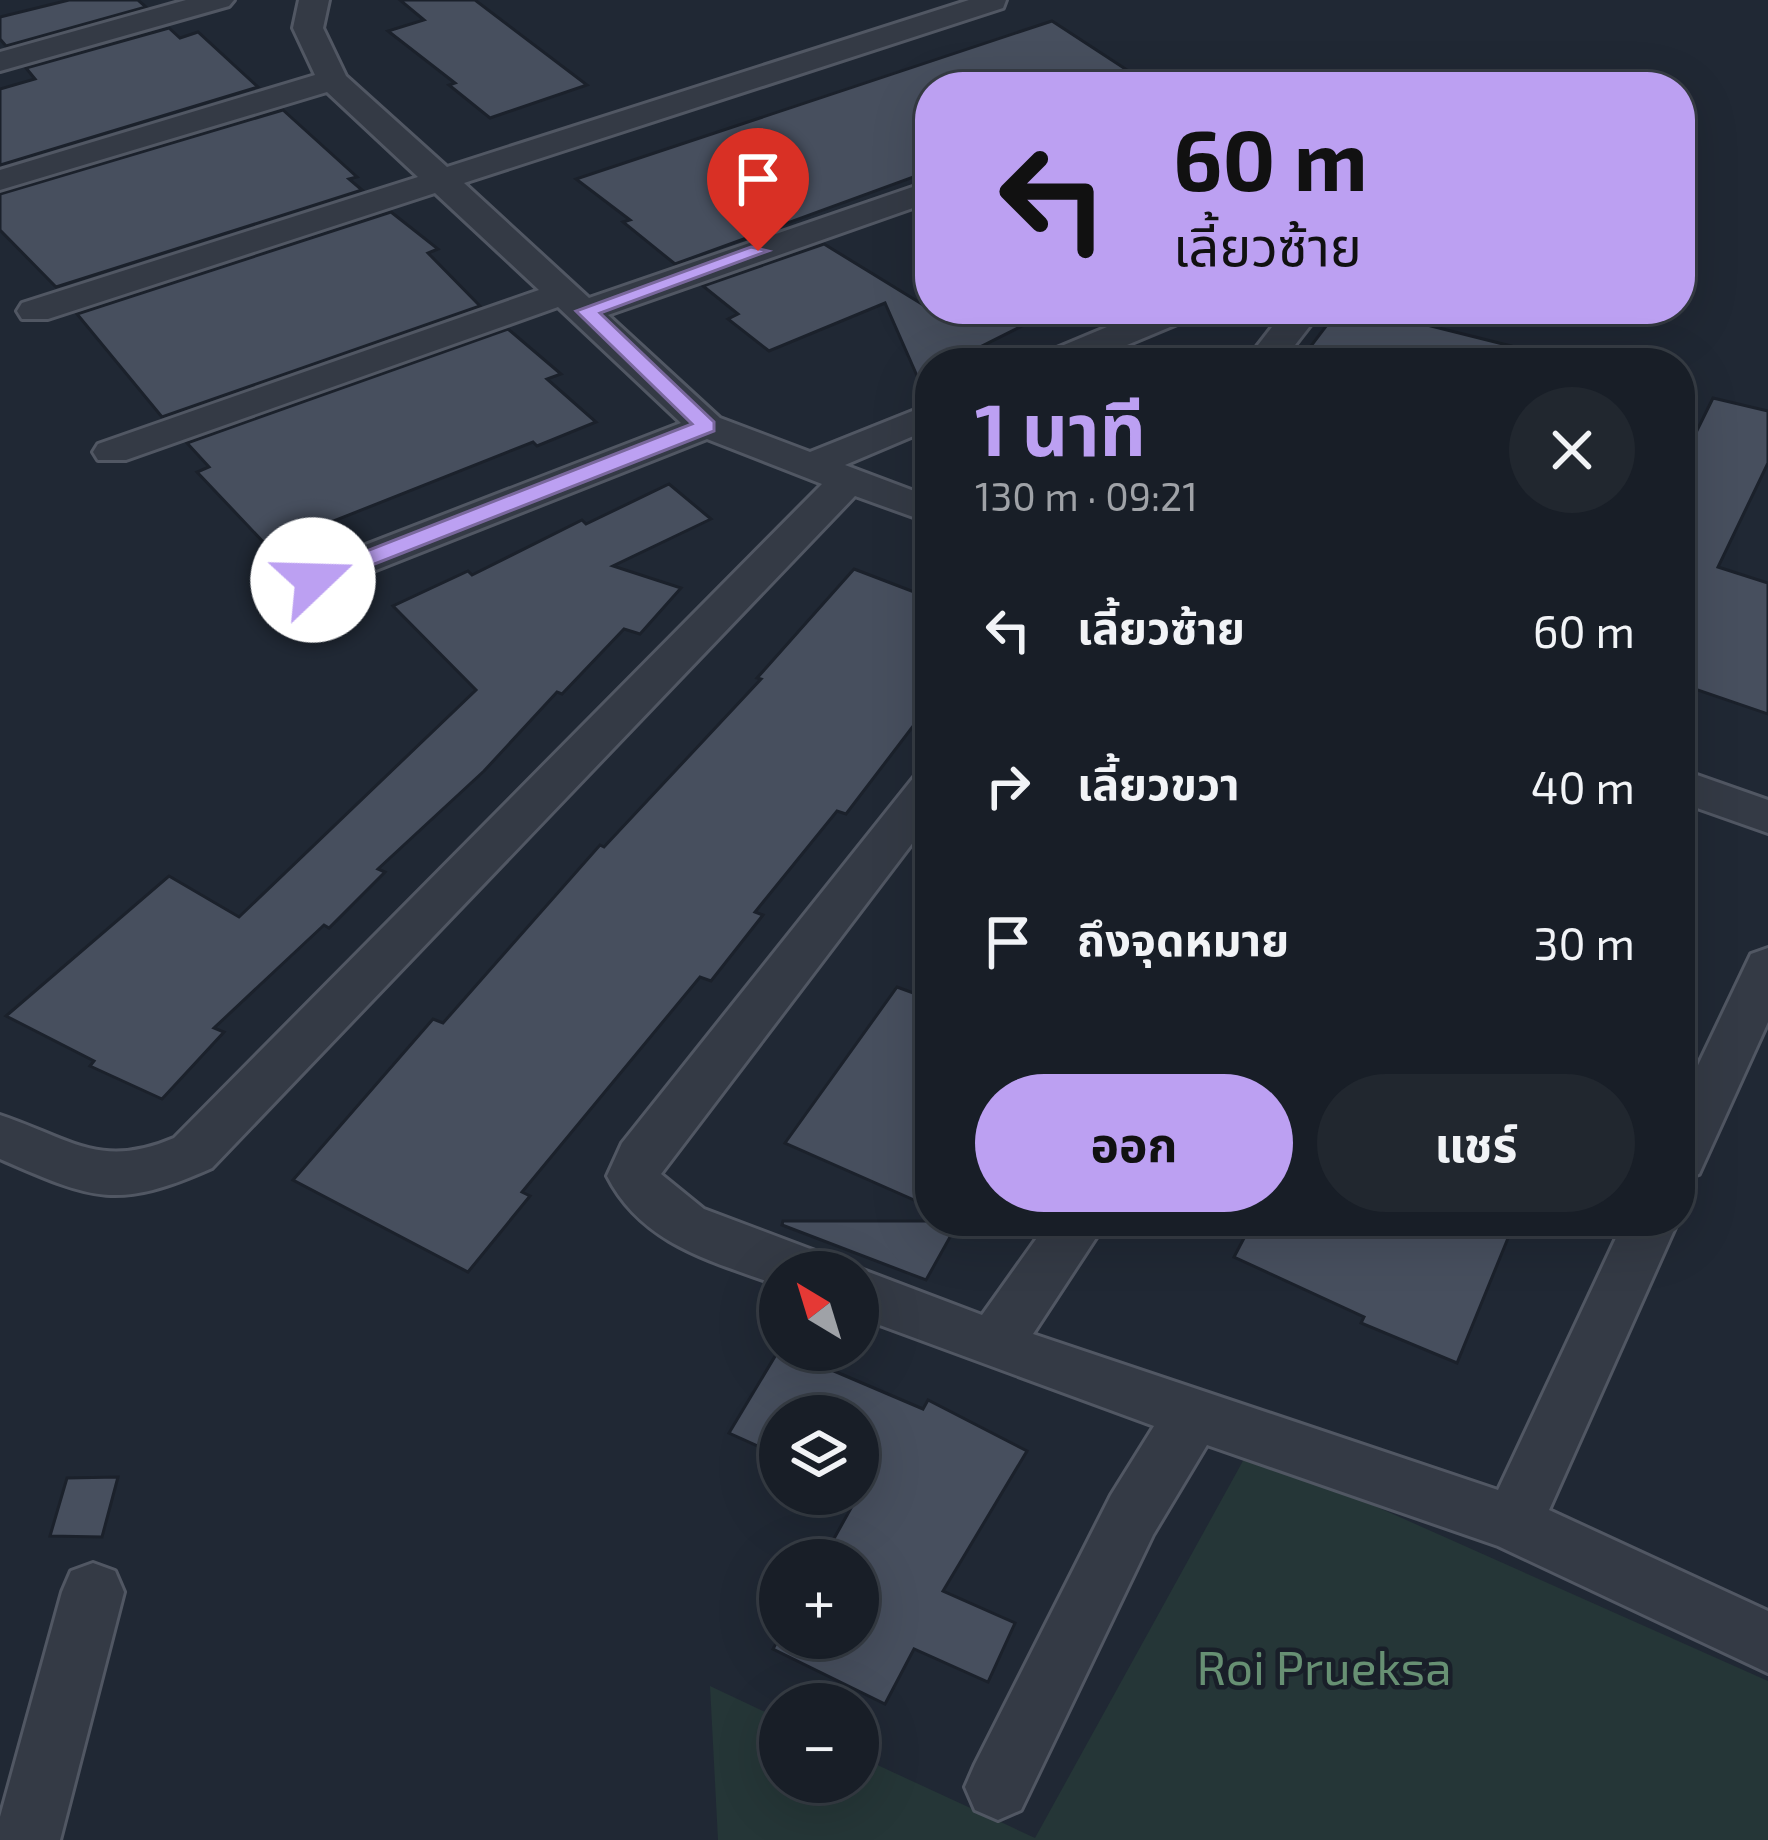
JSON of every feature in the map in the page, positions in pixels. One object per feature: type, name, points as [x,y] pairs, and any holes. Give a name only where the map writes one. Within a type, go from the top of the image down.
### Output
[{"type":"street","points":[[0,62],[219,0]]},
{"type":"street","points":[[314,0],[308,28],[333,80],[707,426],[915,505]]},
{"type":"street","points":[[35,310],[993,2]]},
{"type":"street","points":[[0,180],[333,80]]},
{"type":"street","points":[[112,452],[915,196]]},
{"type":"street","points":[[1089,348],[1145,324]]},
{"type":"street","points":[[1274,348],[1293,324]]},
{"type":"street","points":[[0,1136],[99,1179],[130,1178],[193,1153],[829,473],[915,424]]},
{"type":"street","points":[[313,580],[707,426]]},
{"type":"street","points":[[1695,790],[1768,817]]},
{"type":"street","points":[[759,1253],[671,1219],[644,1199],[634,1176],[641,1159],[915,807]]},
{"type":"street","points":[[1695,1126],[1768,967]]},
{"type":"street","points":[[993,1345],[1069,1236]]},
{"type":"street","points":[[1513,1523],[1645,1236]]},
{"type":"street","points":[[879,1300],[993,1345],[1513,1523],[1768,1643]]},
{"type":"street","points":[[998,1787],[1132,1515],[1196,1411]]},
{"type":"street","points":[[27,1840],[93,1592]]},
{"type":"green space","name":"Roi Prueksa","points":[[1249,1450],[1768,1681],[1768,1840],[718,1840],[710,1686],[759,1709],[759,1803],[879,1803],[879,1766],[1035,1838]]},
{"type":"building","points":[[69,0],[138,0],[146,7],[6,46],[0,39],[0,17]]},
{"type":"building","points":[[400,0],[475,0],[587,85],[490,118],[449,85],[455,83],[388,31],[424,20]]},
{"type":"building","points":[[1052,21],[1130,72],[915,72],[915,176],[675,264],[623,222],[630,220],[576,179]]},
{"type":"building","points":[[169,28],[180,38],[198,32],[258,87],[0,165],[0,89],[35,79],[26,68]]},
{"type":"building","points":[[283,110],[357,177],[349,179],[362,190],[56,287],[0,230],[0,194]]},
{"type":"building","points":[[391,212],[438,249],[428,253],[480,306],[162,417],[77,314]]},
{"type":"building","points":[[824,244],[915,300],[915,324],[1026,324],[978,348],[915,348],[915,371],[885,303],[769,351],[728,319],[738,314],[703,286]]},
{"type":"building","points":[[1328,324],[1423,324],[1511,346],[1511,348],[1309,348]]},
{"type":"building","points":[[508,329],[561,374],[547,379],[596,422],[537,446],[533,442],[268,547],[197,472],[209,467],[187,443]]},
{"type":"building","points":[[1713,398],[1768,411],[1768,463],[1718,567],[1768,583],[1768,714],[1695,689],[1695,435]]},
{"type":"building","points":[[669,484],[711,519],[613,566],[681,588],[640,634],[624,629],[562,694],[557,692],[484,771],[378,869],[385,872],[329,928],[324,925],[214,1028],[224,1032],[162,1099],[90,1066],[94,1061],[6,1016],[169,876],[239,917],[476,690],[393,606]]},
{"type":"building","points":[[854,569],[915,592],[915,724],[846,814],[837,811],[755,912],[763,915],[711,981],[700,977],[522,1192],[530,1196],[468,1272],[293,1180],[433,1019],[443,1023],[600,845],[604,847],[761,679],[757,678]]},
{"type":"building","points":[[897,987],[915,994],[915,1200],[785,1143]]},
{"type":"building","points":[[783,1221],[915,1221],[915,1236],[951,1236],[926,1280],[879,1262],[879,1251],[850,1251],[782,1225]]},
{"type":"building","points":[[1245,1236],[1509,1236],[1457,1363],[1361,1323],[1364,1317],[1234,1257]]},
{"type":"building","points":[[766,1371],[834,1371],[923,1409],[928,1400],[1027,1451],[943,1591],[1015,1623],[988,1682],[914,1649],[885,1704],[879,1701],[879,1683],[842,1683],[793,1659],[879,1659],[879,1539],[834,1539],[847,1515],[879,1515],[879,1395],[759,1395],[759,1447],[729,1433]]},
{"type":"building","points":[[118,1477],[102,1537],[50,1536],[67,1478]]},
{"type":"route","points":[[313,580],[707,426],[586,311],[758,251]]}]
